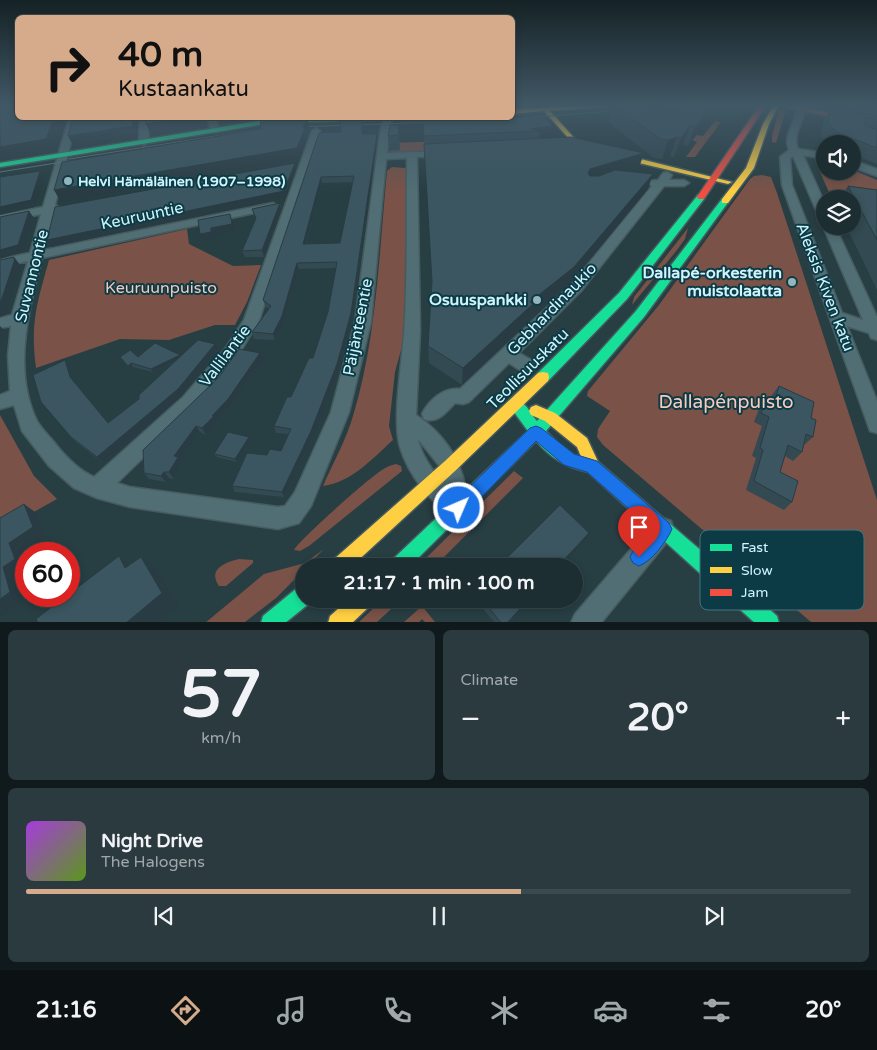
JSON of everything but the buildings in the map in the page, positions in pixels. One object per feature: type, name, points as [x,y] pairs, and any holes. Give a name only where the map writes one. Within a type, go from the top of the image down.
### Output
[{"type":"main road","points":[[0,165],[191,134]]},
{"type":"main road","points":[[567,134],[580,145],[597,151],[739,183]]},
{"type":"main road","name":"Teollisuuskatu","points":[[347,558],[516,404],[623,296],[716,177],[744,134]]},
{"type":"main road","points":[[406,558],[536,432],[640,314],[739,183],[754,160],[763,134]]},
{"type":"main road","points":[[516,404],[550,416],[585,445],[592,466]]},
{"type":"main road","points":[[516,404],[536,432],[570,460],[592,466],[700,561]]},
{"type":"main road","points":[[270,622],[295,602]]},
{"type":"main road","points":[[337,622],[353,608]]},
{"type":"main road","points":[[756,610],[770,622]]},
{"type":"street","name":"Suvannontie","points":[[68,134],[19,319],[16,356],[19,396],[29,425],[56,460],[80,480],[97,488],[130,497],[278,518],[290,514],[303,498]]},
{"type":"street","points":[[144,134],[144,142]]},
{"type":"street","name":"Vallilantie","points":[[97,488],[189,402],[231,353],[251,321],[315,134]]},
{"type":"street","name":"Päijänteentie","points":[[303,498],[340,412],[363,322],[383,160],[384,134]]},
{"type":"street","name":"Aleksis Kiven katu","points":[[792,134],[793,151],[800,160],[816,196]]},
{"type":"street","points":[[567,146],[580,145]]},
{"type":"street","name":"Aleksis Kiven katu","points":[[793,151],[785,157],[787,185],[877,424]]},
{"type":"street","points":[[793,151],[816,155]]},
{"type":"street","points":[[383,160],[412,160],[450,153]]},
{"type":"street","points":[[412,160],[412,331],[407,419],[410,447],[430,484],[459,508]]},
{"type":"street","points":[[289,164],[305,162]]},
{"type":"street","points":[[861,167],[877,173]]},
{"type":"street","points":[[640,182],[663,179],[684,183]]},
{"type":"street","name":"Gebhardinaukio","points":[[431,414],[451,395],[464,397],[576,288],[663,179]]},
{"type":"street","name":"Keuruuntie","points":[[0,263],[291,202]]},
{"type":"street","points":[[0,218],[67,206]]},
{"type":"street","name":"Aleksis Kiven katu","points":[[833,235],[876,331]]},
{"type":"street","points":[[836,316],[876,331]]},
{"type":"street","points":[[0,323],[19,319]]},
{"type":"street","points":[[508,354],[527,366]]},
{"type":"street","points":[[0,402],[19,396]]},
{"type":"street","points":[[407,419],[430,439],[450,466],[459,508]]},
{"type":"street","points":[[584,622],[664,529]]},
{"type":"green space","points":[[705,134],[712,134],[695,157],[686,157],[697,142],[692,140],[696,135],[703,136]]},
{"type":"green space","points":[[773,134],[779,134],[776,143],[772,142]]},
{"type":"green space","points":[[472,140],[477,149],[395,153],[388,151],[390,143]]},
{"type":"green space","points":[[392,167],[405,168],[408,171],[407,289],[403,343],[395,372],[389,426],[393,440],[352,475],[333,484],[323,486],[347,434],[361,386],[376,295],[387,171]]},
{"type":"green space","points":[[861,173],[877,180],[877,206],[861,202],[861,190],[828,190],[824,180],[861,180]]},
{"type":"green space","name":"Dallapénpuisto","points":[[754,176],[771,177],[877,500],[877,622],[811,622],[797,610],[864,610],[864,530],[703,530],[603,445],[597,437],[598,429],[610,411],[587,396],[588,391],[659,305]]},
{"type":"green space","points":[[688,228],[685,239],[677,250],[632,305],[634,297]]},
{"type":"green space","name":"Keuruunpuisto","points":[[187,229],[189,244],[233,266],[261,265],[247,302],[235,325],[215,325],[169,340],[120,339],[36,368],[34,326],[49,260]]},
{"type":"green space","points":[[0,415],[34,476],[57,499],[0,531]]},
{"type":"green space","points":[[396,464],[401,466],[402,471],[309,546],[300,551],[294,550],[321,522],[364,484],[384,469]]},
{"type":"green space","points":[[514,471],[523,478],[443,558],[426,558]]},
{"type":"green space","points":[[239,559],[253,560],[253,563],[226,586],[219,586],[215,575],[217,571],[224,564]]},
{"type":"green space","points":[[295,566],[295,579],[276,598],[245,622],[206,622],[264,574]]},
{"type":"green space","points":[[374,608],[392,608],[377,622],[359,622]]},
{"type":"green space","points":[[420,608],[424,608],[435,622],[425,622],[422,619],[419,622],[404,622]]},
{"type":"tram line","points":[[69,159],[229,134]]},
{"type":"tram line","points":[[0,172],[75,160]]},
{"type":"traffic: fast","points":[[0,165],[191,134]]},
{"type":"traffic: fast","points":[[543,377],[623,296],[701,197]]},
{"type":"traffic: fast","points":[[406,558],[536,432],[640,314],[725,201]]},
{"type":"traffic: fast","points":[[516,404],[540,435],[562,456],[569,460],[592,466],[700,561]]},
{"type":"traffic: fast","points":[[271,622],[295,602]]},
{"type":"traffic: fast","points":[[755,610],[769,622]]},
{"type":"traffic: slow","points":[[568,134],[573,140],[587,148],[728,182]]},
{"type":"traffic: slow","points":[[725,201],[750,168],[762,134]]},
{"type":"traffic: slow","points":[[348,558],[450,466],[543,377]]},
{"type":"traffic: slow","points":[[536,411],[550,417],[582,443],[592,466]]},
{"type":"traffic: slow","points":[[338,622],[353,608]]},
{"type":"traffic: jam","points":[[701,197],[743,134]]},
{"type":"place","name":"Helvi Hämäläinen (1907–1998)","points":[[68,181]]},
{"type":"place","name":"Dallapé-orkesterin muistolaatta","points":[[792,282]]},
{"type":"place","name":"Osuuspankki","points":[[537,300]]},
{"type":"route","points":[[459,508],[536,432],[570,460],[592,466],[664,529],[639,557]]}]
